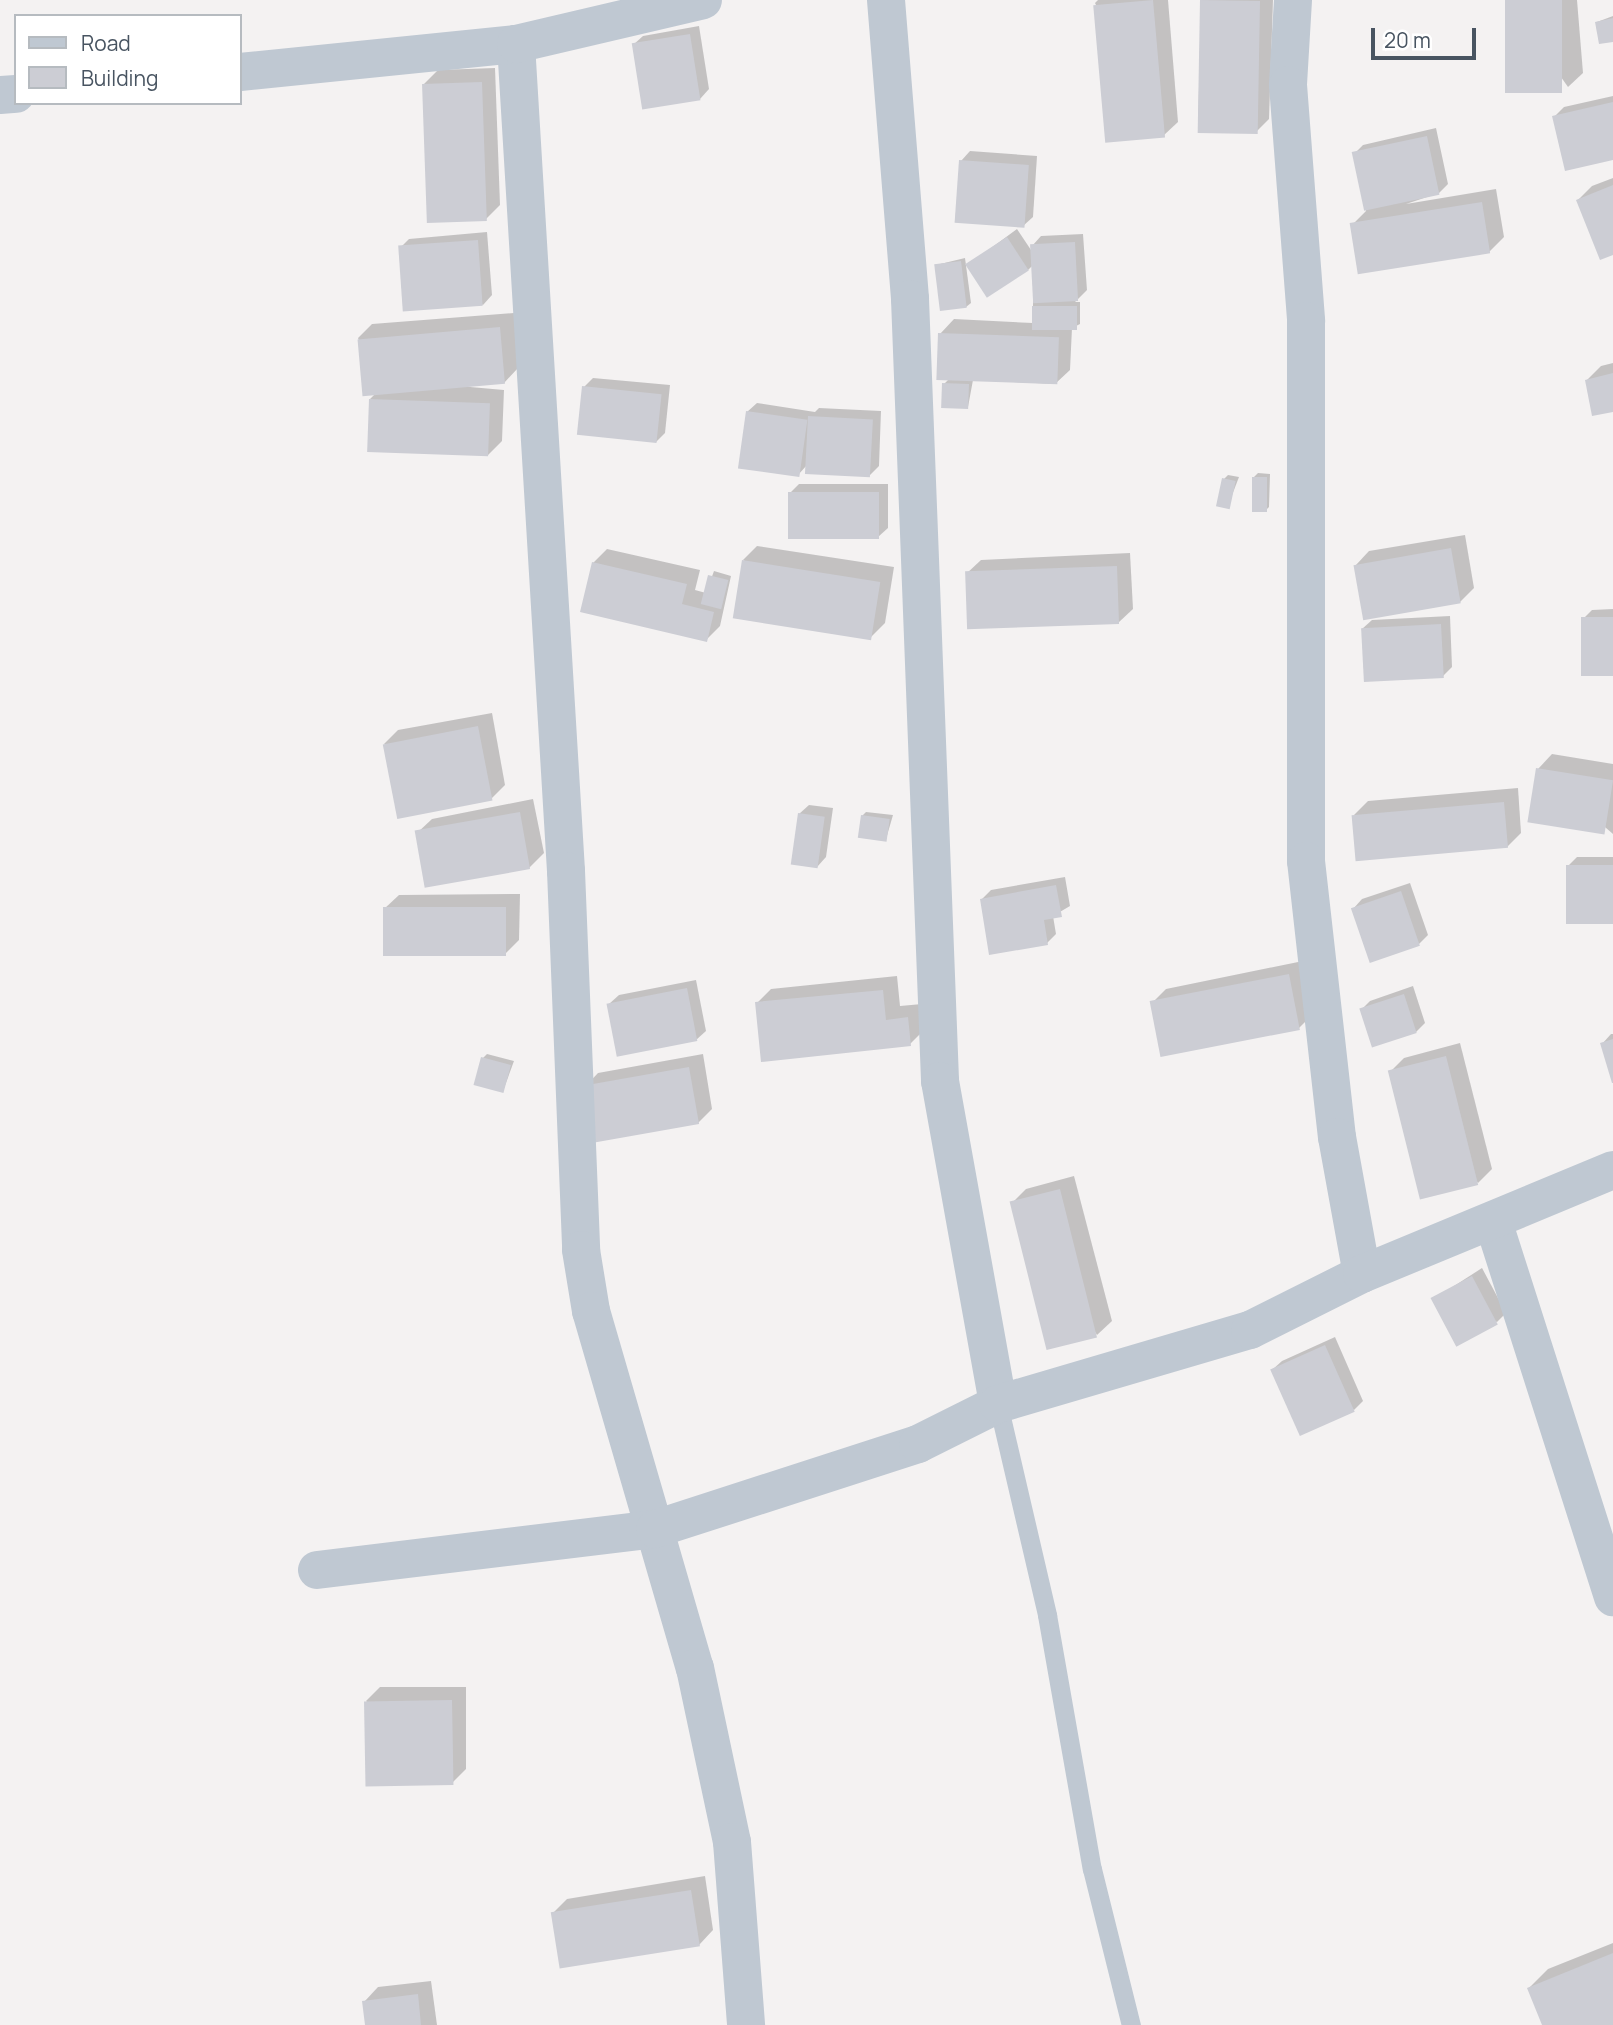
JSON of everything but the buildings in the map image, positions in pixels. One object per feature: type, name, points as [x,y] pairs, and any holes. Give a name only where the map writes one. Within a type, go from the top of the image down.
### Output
[{"type":"street","points":[[242,72],[516,44],[703,0]]},
{"type":"street","points":[[886,0],[910,299],[940,1081],[998,1404]]},
{"type":"street","points":[[1293,0],[1288,85],[1306,321],[1306,861],[1337,1137],[1362,1274]]},
{"type":"street","points":[[516,44],[565,858],[582,1250],[591,1311],[695,1668],[732,1842],[746,2025]]},
{"type":"street","points":[[317,1570],[655,1529],[918,1444],[998,1404],[1250,1330],[1362,1274],[1613,1170]]},
{"type":"street","points":[[1493,1221],[1613,1597]]},
{"type":"lane","points":[[998,1404],[1047,1615],[1093,1869],[1131,2025]]}]
